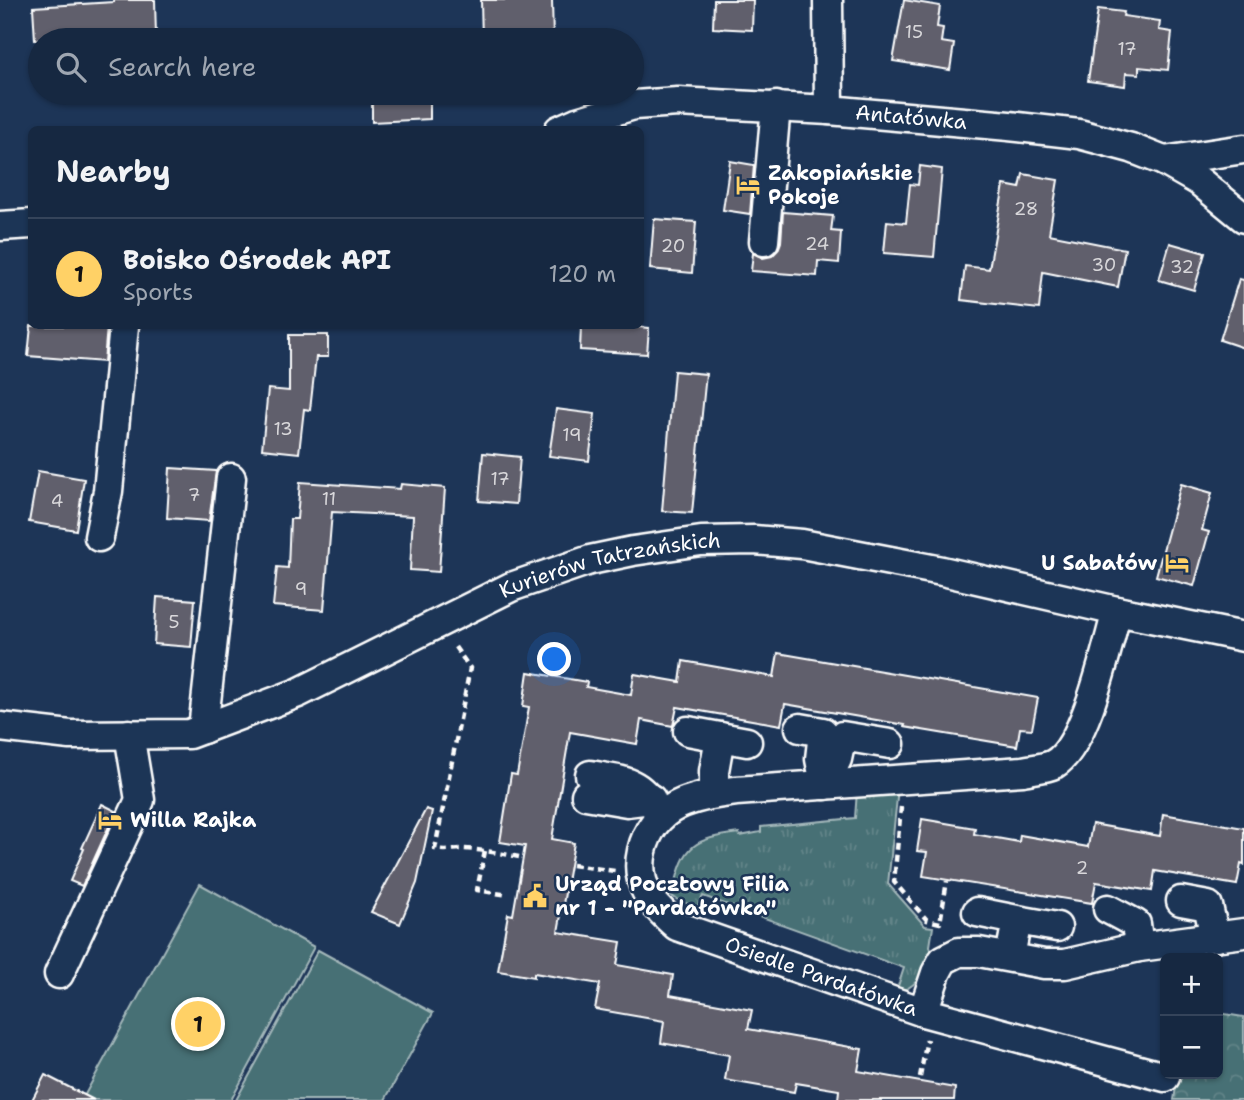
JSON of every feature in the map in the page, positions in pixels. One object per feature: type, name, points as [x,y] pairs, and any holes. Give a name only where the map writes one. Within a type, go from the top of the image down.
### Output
[{"type":"street","points":[[828,0],[828,110]]},
{"type":"street","name":"Antałówka","points":[[644,104],[678,102],[776,106],[1079,134],[1131,148],[1164,161],[1199,181],[1244,218]]},
{"type":"street","name":"Antałówka","points":[[568,126],[634,105]]},
{"type":"street","points":[[764,241],[776,106]]},
{"type":"street","points":[[1164,161],[1244,149]]},
{"type":"street","points":[[0,226],[28,224]]},
{"type":"street","points":[[99,537],[108,491],[124,329]]},
{"type":"street","points":[[203,729],[231,478]]},
{"type":"street","name":"Kurierów Tatrzańskich","points":[[0,727],[70,735],[189,734],[298,693],[510,587],[590,560],[701,541],[802,544],[942,571],[1244,637]]},
{"type":"street","points":[[588,785],[627,802],[656,808],[674,807],[715,794],[1023,771],[1054,764],[1067,751],[1079,732],[1095,691],[1117,611]]},
{"type":"street","points":[[800,728],[823,732],[820,759],[825,785]]},
{"type":"street","points":[[688,731],[733,740],[714,771],[715,794]]},
{"type":"street","points":[[59,974],[140,800],[129,734]]},
{"type":"street","points":[[825,785],[837,760],[842,736],[890,744]]},
{"type":"street","points":[[640,874],[640,860],[656,808]]},
{"type":"street","name":"Osiedle Pardałówka","points":[[640,874],[650,898],[677,926],[927,1013],[936,973],[943,960],[959,952],[979,952],[1044,964],[1065,964],[1139,947],[1244,933]]},
{"type":"street","points":[[1181,901],[1208,906],[1215,937]]},
{"type":"street","points":[[1108,909],[1136,924],[1139,947]]},
{"type":"street","points":[[977,912],[1056,927]]},
{"type":"street","points":[[1010,957],[1017,920]]},
{"type":"street","points":[[927,1013],[1160,1076]]},
{"type":"path","points":[[467,641],[455,647],[470,668],[435,849],[485,851],[519,857]]},
{"type":"path","points":[[904,779],[894,882],[927,920],[940,923],[947,881]]},
{"type":"path","points":[[485,851],[477,890],[508,895]]},
{"type":"path","points":[[572,865],[640,874]]},
{"type":"path","points":[[920,1077],[927,1013]]},
{"type":"green space","points":[[898,788],[888,884],[925,926],[933,927],[930,946],[932,953],[919,978],[904,990],[896,992],[904,968],[703,896],[698,907],[684,903],[672,896],[666,888],[674,890],[687,853],[701,842],[724,835],[739,833],[740,836],[761,832],[761,827],[855,818],[857,791]]},
{"type":"green space","points":[[200,884],[314,947],[231,1100],[82,1100]]},
{"type":"green space","points":[[318,950],[433,1013],[385,1100],[236,1100]]},
{"type":"green space","points":[[1223,1014],[1244,1017],[1244,1100],[1174,1100],[1177,1079],[1223,1079]]},
{"type":"building","points":[[155,0],[156,28],[34,28],[33,7]]},
{"type":"building","points":[[481,0],[552,0],[553,28],[482,28]]},
{"type":"building","points":[[714,0],[753,0],[752,30],[713,28]]},
{"type":"building","points":[[904,0],[940,6],[937,27],[943,28],[941,42],[954,44],[950,70],[893,61]]},
{"type":"building","points":[[1098,9],[1124,12],[1123,16],[1160,21],[1159,30],[1172,32],[1168,70],[1139,67],[1139,74],[1126,73],[1125,86],[1088,81]]},
{"type":"building","points":[[372,105],[430,105],[430,119],[372,122]]},
{"type":"building","points":[[730,161],[754,165],[750,214],[723,210]]},
{"type":"building","points":[[920,166],[942,169],[934,257],[884,253],[887,221],[906,223],[910,184],[918,185]]},
{"type":"building","points":[[1023,174],[1058,180],[1049,234],[1125,249],[1118,287],[1043,272],[1039,309],[961,300],[965,266],[989,269],[1004,185],[1020,188]]},
{"type":"building","points":[[783,212],[833,216],[831,231],[841,232],[839,263],[818,261],[817,276],[751,271],[753,253],[763,258],[772,256],[778,250]]},
{"type":"building","points":[[654,219],[696,222],[692,273],[650,269]]},
{"type":"building","points":[[1170,243],[1205,253],[1194,290],[1159,280]]},
{"type":"building","points":[[1239,279],[1244,280],[1244,348],[1220,340]]},
{"type":"building","points":[[649,328],[647,354],[580,350],[581,329]]},
{"type":"building","points":[[31,329],[107,329],[104,362],[28,356]]},
{"type":"building","points":[[289,335],[328,335],[328,357],[316,357],[310,410],[304,409],[299,453],[262,449],[268,389],[289,391]]},
{"type":"building","points":[[674,371],[706,374],[692,513],[662,511]]},
{"type":"building","points":[[556,409],[595,414],[589,461],[549,456]]},
{"type":"building","points":[[483,453],[520,457],[516,504],[479,501]]},
{"type":"building","points":[[170,468],[216,471],[209,521],[167,518]]},
{"type":"building","points":[[38,471],[84,479],[76,530],[29,522]]},
{"type":"building","points":[[300,482],[400,489],[401,484],[445,488],[439,572],[410,570],[413,516],[332,512],[324,610],[273,606],[277,567],[288,568],[290,519],[297,519]]},
{"type":"building","points":[[1181,484],[1212,493],[1202,530],[1209,532],[1194,586],[1156,576]]},
{"type":"building","points":[[157,597],[195,600],[191,647],[154,644]]},
{"type":"building","points":[[778,653],[1038,698],[1032,729],[1020,728],[1017,746],[785,704],[781,725],[677,707],[673,726],[641,720],[637,744],[570,732],[552,839],[574,843],[558,932],[621,942],[617,965],[673,975],[670,995],[752,1010],[748,1029],[862,1049],[858,1071],[955,1088],[954,1100],[838,1100],[839,1090],[796,1083],[794,1092],[725,1080],[729,1055],[661,1043],[664,1021],[595,1009],[600,984],[534,973],[534,977],[498,971],[508,914],[513,915],[525,846],[500,842],[511,774],[517,775],[529,707],[523,706],[528,672],[587,682],[586,687],[631,695],[634,674],[680,682],[683,661],[774,677]]},
{"type":"building","points":[[102,804],[116,811],[82,886],[70,881]]},
{"type":"building","points":[[426,809],[432,811],[417,883],[400,924],[371,912]]},
{"type":"building","points":[[1163,814],[1244,828],[1244,865],[1241,864],[1237,885],[1155,871],[1152,891],[1096,882],[1092,903],[923,876],[927,852],[917,851],[922,819],[975,828],[974,834],[1019,842],[1020,835],[1088,847],[1092,824],[1160,836]]},
{"type":"building","points":[[45,1075],[94,1100],[32,1100]]},
{"type":"place","name":"Zakopiańskie Pokoje","points":[[748,185]]},
{"type":"place","name":"U Sabałów","points":[[1177,563]]},
{"type":"place","name":"Willa Rajka","points":[[110,820]]},
{"type":"place","name":"Urząd Pocztowy Filia nr 1 - \"Pardałówka\"","points":[[535,896]]},
{"type":"place","name":"Boisko Ośrodek API","points":[[198,1024]]}]
